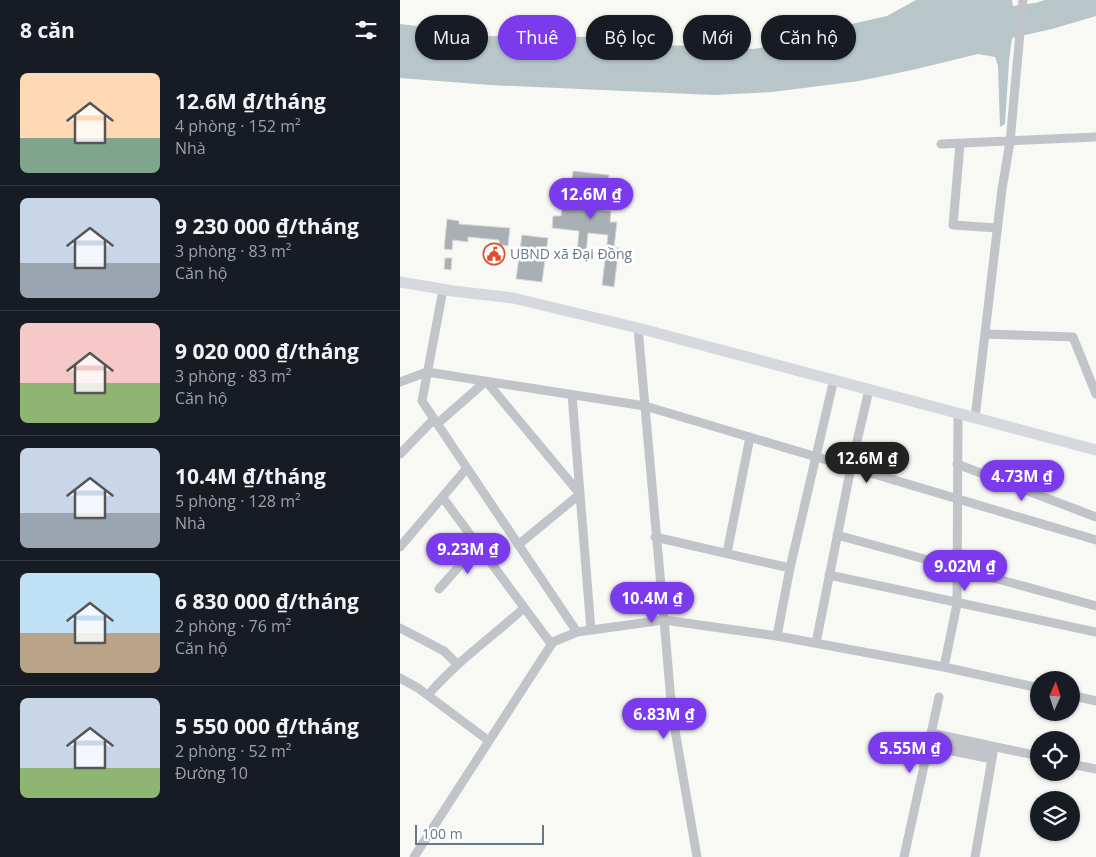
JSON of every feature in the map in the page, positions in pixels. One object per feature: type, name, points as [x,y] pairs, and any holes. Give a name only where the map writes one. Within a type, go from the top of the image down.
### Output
[{"type":"main road","points":[[400,282],[442,290],[513,298],[638,328],[1096,450]]},
{"type":"street","points":[[975,418],[997,228],[1012,128],[1022,0]]},
{"type":"street","points":[[941,144],[1096,137]]},
{"type":"street","points":[[960,144],[953,225],[997,228]]},
{"type":"street","points":[[442,290],[422,401],[577,632]]},
{"type":"street","points":[[638,328],[655,538],[664,614],[672,713],[697,857]]},
{"type":"street","points":[[985,334],[1073,337],[1096,394]]},
{"type":"street","points":[[400,382],[427,372],[645,406],[1096,540]]},
{"type":"street","points":[[777,636],[790,568],[834,380]]},
{"type":"street","points":[[401,451],[486,381]]},
{"type":"street","points":[[486,381],[580,494]]},
{"type":"street","points":[[816,643],[851,467],[869,390]]},
{"type":"street","points":[[572,395],[591,630]]},
{"type":"street","points":[[944,667],[957,603],[958,414]]},
{"type":"street","points":[[727,554],[750,437]]},
{"type":"street","points":[[957,464],[1096,517]]},
{"type":"street","points":[[400,547],[467,468]]},
{"type":"street","points":[[518,545],[580,494]]},
{"type":"street","points":[[443,498],[549,641],[553,642]]},
{"type":"street","points":[[838,535],[1096,606]]},
{"type":"street","points":[[655,538],[790,568]]},
{"type":"street","points":[[439,589],[478,545]]},
{"type":"street","points":[[829,575],[1096,632]]},
{"type":"street","points":[[428,696],[457,664],[497,633],[524,608]]},
{"type":"street","points":[[414,857],[553,642],[577,632],[664,620],[816,643],[944,667],[1030,686]]},
{"type":"street","points":[[400,628],[444,651],[457,664]]},
{"type":"street","points":[[400,678],[418,688],[489,741]]},
{"type":"street","points":[[904,857],[939,697]]},
{"type":"street","points":[[1080,697],[1096,701]]},
{"type":"street","points":[[929,739],[993,753],[1030,755]]},
{"type":"street","points":[[929,739],[993,753]]},
{"type":"street","points":[[975,857],[993,753]]},
{"type":"street","points":[[1080,766],[1096,769]]},
{"type":"shaded area","points":[[916,0],[1012,0],[1013,6],[1045,0],[1096,0],[1096,16],[1012,38],[1005,124],[1000,127],[998,66],[995,57],[978,54],[859,81],[772,92],[714,95],[490,85],[400,78],[400,24],[415,26],[415,60],[488,60],[488,36],[498,36],[498,60],[576,60],[576,37],[586,37],[586,60],[673,60],[673,45],[683,46],[683,60],[751,60],[751,49],[761,48],[761,60],[856,60],[856,23],[887,16]]},
{"type":"building","points":[[573,171],[609,175],[607,192],[595,191],[594,209],[611,211],[610,222],[617,222],[614,248],[619,248],[614,287],[602,285],[608,235],[588,233],[586,254],[577,253],[579,231],[552,228],[553,216],[561,216],[562,206],[579,207],[581,189],[571,188]]},
{"type":"building","points":[[447,219],[459,221],[459,224],[510,228],[508,246],[499,245],[499,240],[468,237],[468,242],[453,240],[452,250],[444,249]]},
{"type":"building","points":[[522,235],[548,238],[542,282],[516,279]]},
{"type":"building","points":[[445,258],[452,258],[451,270],[444,269]]},
{"type":"place","name":"UBND xã Đại Đồng","points":[[494,254]]}]
